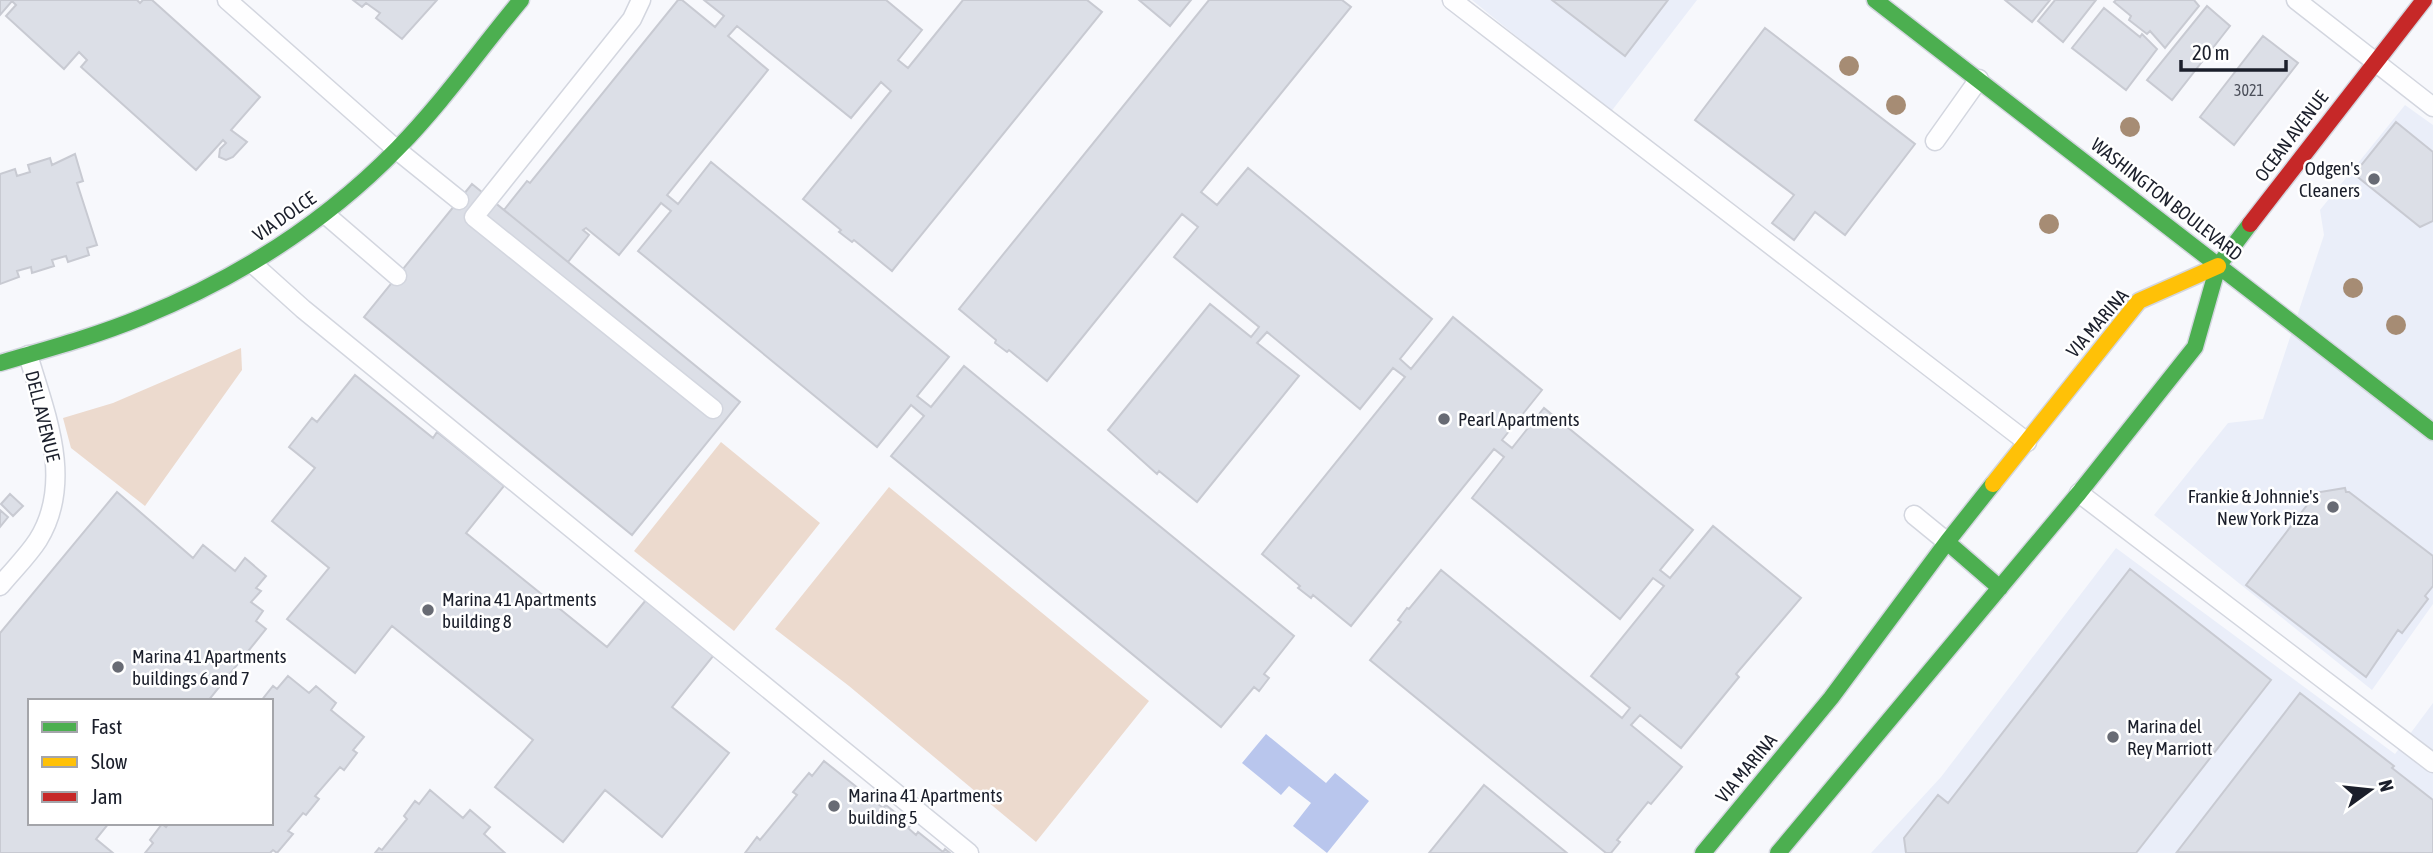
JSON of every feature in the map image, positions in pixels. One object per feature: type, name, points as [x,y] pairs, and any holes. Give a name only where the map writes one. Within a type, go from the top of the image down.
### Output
[{"type":"street","name":"WASHINGTON BOULEVARD","points":[[1875,0],[2433,432]]},
{"type":"street","name":"OCEAN AVENUE","points":[[2218,266],[2424,0]]},
{"type":"street","name":"VIA DOLCE","points":[[0,363],[141,318],[253,264],[304,231],[397,150],[426,119],[512,3]]},
{"type":"street","name":"VIA MARINA","points":[[1703,853],[1831,698],[1947,542],[2139,301],[2218,266]]},
{"type":"street","points":[[1782,850],[2079,493],[2195,347],[2218,266]]},
{"type":"street","points":[[1947,542],[2000,588]]},
{"type":"lane","points":[[227,0],[397,150],[459,200]]},
{"type":"lane","points":[[641,0],[632,19],[474,217],[713,410]]},
{"type":"lane","points":[[1452,0],[2026,442]]},
{"type":"lane","points":[[2296,0],[2433,107]]},
{"type":"lane","points":[[1935,141],[1979,79]]},
{"type":"lane","points":[[325,214],[397,276]]},
{"type":"lane","points":[[253,264],[303,309],[969,853]]},
{"type":"lane","name":"DELL AVENUE","points":[[0,586],[37,541],[53,508],[57,469],[48,421],[28,355]]},
{"type":"lane","points":[[2079,493],[2433,762]]},
{"type":"lane","points":[[1914,515],[1947,542]]},
{"type":"shaded area","points":[[1472,0],[1697,0],[1610,113]]},
{"type":"shaded area","points":[[2405,105],[2433,125],[2433,604],[2372,690],[2154,515],[2228,423],[2263,419],[2324,235],[2320,210]]},
{"type":"shaded area","points":[[241,348],[242,370],[145,506],[71,448],[63,418],[113,403]]},
{"type":"shaded area","points":[[721,442],[820,523],[734,631],[634,551]]},
{"type":"shaded area","points":[[889,487],[1149,701],[1036,842],[849,686],[775,629]]},
{"type":"shaded area","points":[[2116,548],[2395,754],[2433,703],[2433,853],[1871,853],[1941,777]]},
{"type":"water","points":[[1266,734],[1326,783],[1335,773],[1369,801],[1327,853],[1293,826],[1311,803],[1289,786],[1281,795],[1242,763]]},
{"type":"building","points":[[0,0],[137,0],[140,3],[143,0],[152,0],[260,97],[231,130],[247,142],[233,157],[226,160],[219,157],[220,149],[226,143],[223,140],[196,170],[81,67],[87,60],[79,52],[64,69],[6,16],[16,5],[12,1],[0,15]]},
{"type":"building","points":[[353,0],[437,0],[402,39],[376,18],[380,13],[366,3],[362,7]]},
{"type":"building","points":[[678,0],[682,0],[715,27],[724,16],[704,0],[886,0],[922,30],[898,60],[908,68],[963,0],[1087,0],[1102,12],[892,271],[854,240],[852,242],[839,232],[841,230],[803,199],[891,91],[881,82],[851,118],[737,26],[728,36],[768,70],[667,195],[678,204],[711,162],[949,357],[917,396],[931,407],[964,366],[1294,636],[1264,674],[1269,678],[1259,691],[1254,687],[1221,727],[891,456],[924,416],[911,405],[877,447],[638,251],[671,211],[661,203],[619,255],[586,228],[583,230],[589,235],[568,262],[504,210],[527,181],[530,183]]},
{"type":"building","points":[[1139,0],[1191,0],[1170,26]]},
{"type":"building","name":"Pearl Apartments","points":[[1209,0],[1342,0],[1351,7],[1201,192],[1217,205],[1248,168],[1432,319],[1400,359],[1411,369],[1453,317],[1542,390],[1502,440],[1512,448],[1544,408],[1693,530],[1660,570],[1670,578],[1713,526],[1801,598],[1736,674],[1739,677],[1681,748],[1640,715],[1631,725],[1682,767],[1651,804],[1648,802],[1617,840],[1620,842],[1611,853],[1606,853],[1370,660],[1401,622],[1398,620],[1407,608],[1409,609],[1441,570],[1622,718],[1630,708],[1591,676],[1664,586],[1653,578],[1620,619],[1472,498],[1504,457],[1494,449],[1351,626],[1313,595],[1311,598],[1298,588],[1300,586],[1262,554],[1405,377],[1393,368],[1360,409],[1267,332],[1257,343],[1299,376],[1197,502],[1159,471],[1157,474],[1108,430],[1210,304],[1251,337],[1259,327],[1174,257],[1198,227],[1182,214],[1047,381],[1009,350],[1007,352],[995,343],[996,340],[959,309]]},
{"type":"building","points":[[1552,0],[1668,0],[1625,56]]},
{"type":"building","points":[[2005,0],[2050,0],[2032,22]]},
{"type":"building","points":[[2055,0],[2096,0],[2063,42],[2038,21]]},
{"type":"building","points":[[2194,0],[2199,6],[2165,48],[2150,31],[2147,34],[2129,20],[2131,16],[2114,2]]},
{"type":"building","points":[[2207,6],[2230,26],[2172,100],[2147,80]]},
{"type":"building","points":[[2104,8],[2140,37],[2142,34],[2157,49],[2126,90],[2072,48]]},
{"type":"building","points":[[1765,28],[1915,144],[1845,235],[1815,212],[1794,240],[1772,223],[1794,195],[1695,120]]},
{"type":"building","points":[[2263,36],[2298,63],[2234,145],[2200,117]]},
{"type":"building","points":[[2396,122],[2433,152],[2433,221],[2420,227],[2354,174]]},
{"type":"building","points":[[75,154],[83,181],[77,183],[97,245],[87,248],[89,255],[68,262],[66,256],[52,260],[54,266],[32,273],[31,267],[17,271],[19,277],[0,284],[0,174],[15,169],[17,176],[30,172],[28,165],[50,158],[52,165]]},
{"type":"building","points":[[472,184],[740,402],[632,535],[364,317]]},
{"type":"building","name":"Marina 41 Apartments building 8","points":[[355,375],[433,438],[437,432],[504,486],[466,533],[607,647],[646,600],[714,655],[672,707],[729,753],[662,837],[605,790],[563,842],[495,787],[533,740],[392,626],[355,673],[287,619],[329,568],[272,521],[315,468],[289,447],[312,418],[317,422]]},
{"type":"building","points":[[2345,488],[2346,492],[2433,556],[2433,586],[2425,596],[2428,599],[2402,633],[2398,630],[2366,677],[2246,585],[2314,493]]},
{"type":"building","name":"Marina 41 Apartments buildings 6 and 7","points":[[117,492],[193,558],[203,545],[235,571],[245,558],[266,576],[256,588],[261,591],[251,602],[263,611],[256,621],[266,629],[210,699],[28,699],[28,825],[107,825],[96,839],[113,853],[0,853],[0,633]]},
{"type":"building","name":"Marina 41 Apartments buildings 6 and 7","points":[[117,492],[193,558],[203,545],[235,571],[245,558],[266,576],[256,588],[261,591],[251,602],[263,611],[256,621],[266,629],[210,699],[28,699],[28,825],[107,825],[96,839],[113,853],[0,853],[0,633]]},
{"type":"building","points":[[10,494],[23,506],[13,516],[1,504]]},
{"type":"building","points":[[0,510],[8,517],[0,527]]},
{"type":"building","name":"Marina del Rey Marriott","points":[[2130,569],[2271,680],[2136,853],[1906,853],[1904,838],[1938,795],[1948,803]]},
{"type":"building","name":"Marina 41 Apartments buildings 6 and 7","points":[[288,676],[309,693],[316,686],[336,703],[331,710],[364,737],[353,750],[357,753],[344,770],[340,767],[315,796],[319,799],[306,815],[303,813],[288,831],[293,834],[277,853],[273,850],[270,853],[145,853],[153,843],[150,840],[161,825],[273,825],[273,699],[263,699],[273,686],[277,689]]},
{"type":"building","name":"Marina 41 Apartments buildings 6 and 7","points":[[288,676],[309,693],[316,686],[336,703],[331,710],[364,737],[353,750],[357,753],[344,770],[340,767],[315,796],[319,799],[306,815],[303,813],[288,831],[293,834],[277,853],[273,850],[270,853],[145,853],[153,843],[150,840],[161,825],[273,825],[273,699],[263,699],[273,686],[277,689]]},
{"type":"building","points":[[2300,693],[2433,800],[2433,853],[2177,852]]},
{"type":"building","name":"Marina 41 Apartments building 5","points":[[824,761],[883,808],[886,805],[911,825],[908,828],[916,835],[918,832],[943,852],[945,849],[950,853],[745,853],[757,837],[760,840],[797,795],[793,792],[809,773],[812,776]]},
{"type":"building","points":[[1484,785],[1567,853],[1429,853]]},
{"type":"building","points":[[430,790],[463,818],[470,810],[490,827],[484,834],[505,853],[375,853],[379,848],[382,850],[407,819],[404,816],[415,801],[419,804]]},
{"type":"building","points":[[430,790],[463,818],[470,810],[490,827],[484,834],[505,853],[375,853],[379,848],[382,850],[407,819],[404,816],[415,801],[419,804]]},
{"type":"traffic: fast","points":[[0,363],[72,342],[178,302],[246,266],[311,224],[370,175],[415,130],[521,0]]},
{"type":"traffic: fast","points":[[1875,0],[2433,432]]},
{"type":"traffic: fast","points":[[1778,853],[2079,493],[2195,347],[2218,266],[2250,224]]},
{"type":"traffic: fast","points":[[1703,853],[1831,698],[1993,484]]},
{"type":"traffic: fast","points":[[1947,542],[2000,588]]},
{"type":"traffic: slow","points":[[1993,484],[2139,301],[2218,266]]},
{"type":"traffic: jam","points":[[2250,224],[2424,0]]},
{"type":"place","name":"Odgen's Cleaners","points":[[2374,179]]},
{"type":"place","name":"Pearl Apartments","points":[[1444,419]]},
{"type":"place","name":"Frankie & Johnnie's New York Pizza","points":[[2333,507]]},
{"type":"place","name":"Marina 41 Apartments building 8","points":[[428,610]]},
{"type":"place","name":"Marina 41 Apartments buildings 6 and 7","points":[[118,667]]},
{"type":"place","name":"Marina del Rey Marriott","points":[[2113,737]]},
{"type":"place","name":"Marina 41 Apartments building 5","points":[[834,806]]}]
